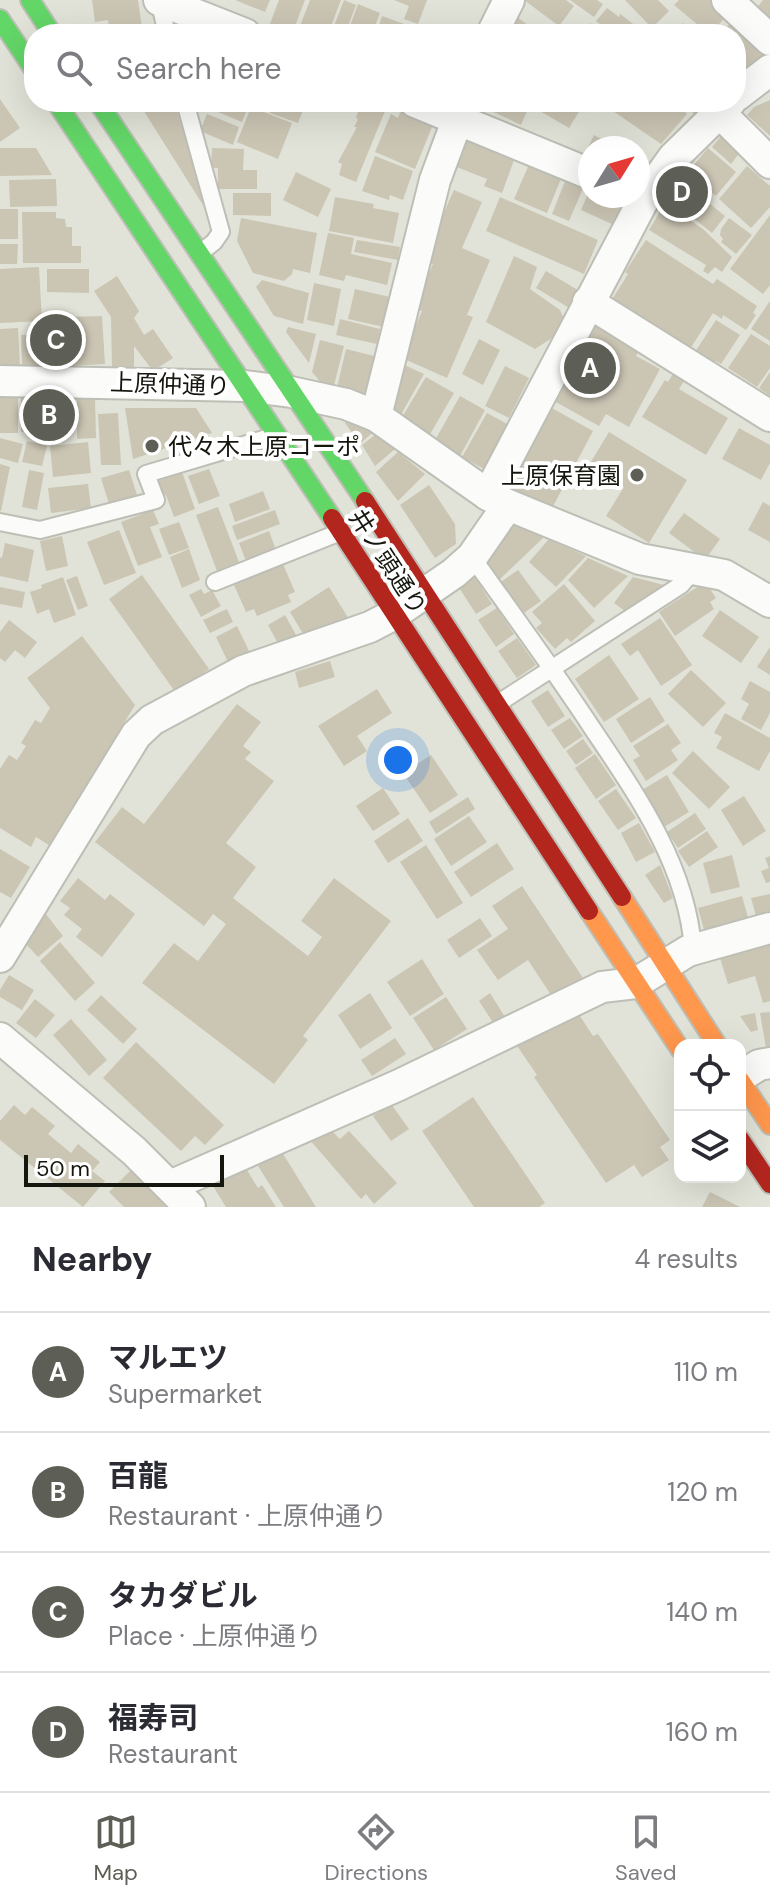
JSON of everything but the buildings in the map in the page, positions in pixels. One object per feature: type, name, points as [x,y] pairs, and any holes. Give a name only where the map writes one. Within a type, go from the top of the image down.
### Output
[{"type":"main road","points":[[30,0],[46,24]]},
{"type":"main road","points":[[0,19],[24,55]]},
{"type":"main road","name":"井ノ頭通り","points":[[63,112],[674,1040]]},
{"type":"main road","name":"井ノ頭通り","points":[[105,112],[426,593],[713,1039]]},
{"type":"main road","points":[[746,1087],[770,1125]]},
{"type":"main road","points":[[746,1148],[770,1184]]},
{"type":"street","points":[[159,0],[220,24]]},
{"type":"street","points":[[497,24],[509,0]]},
{"type":"street","points":[[727,0],[770,40]]},
{"type":"street","points":[[746,89],[770,70]]},
{"type":"street","points":[[376,416],[435,180],[454,129],[456,112]]},
{"type":"street","points":[[460,112],[578,168]]},
{"type":"street","points":[[650,186],[719,112]]},
{"type":"street","points":[[734,112],[770,163]]},
{"type":"street","points":[[0,957],[136,735],[152,720],[243,671],[370,627],[426,593],[472,557],[588,302],[636,208]]},
{"type":"street","points":[[588,302],[770,416]]},
{"type":"street","name":"上原仲通り","points":[[0,381],[245,386],[346,404],[376,416],[498,500],[640,559],[724,575],[770,602]]},
{"type":"street","points":[[0,1038],[134,1151],[180,1197],[399,1085],[602,987],[636,983],[693,949],[770,928]]},
{"type":"street","points":[[746,1074],[759,1065],[770,1063]]},
{"type":"lane","points":[[159,0],[165,24]]},
{"type":"lane","points":[[188,112],[221,232],[199,254]]},
{"type":"lane","points":[[0,522],[40,530],[156,500],[146,474],[277,435]]},
{"type":"lane","points":[[215,582],[340,532]]},
{"type":"lane","points":[[472,557],[647,809],[686,905],[693,949]]},
{"type":"lane","points":[[497,704],[681,585],[693,571]]},
{"type":"traffic: fast","points":[[30,0],[46,24]]},
{"type":"traffic: fast","points":[[0,19],[24,55]]},
{"type":"traffic: fast","points":[[63,112],[332,518]]},
{"type":"traffic: fast","points":[[105,112],[365,501]]},
{"type":"traffic: slow","points":[[622,897],[713,1039]]},
{"type":"traffic: slow","points":[[589,911],[674,1040]]},
{"type":"traffic: slow","points":[[746,1089],[770,1125]]},
{"type":"traffic: jam","points":[[365,501],[622,897]]},
{"type":"traffic: jam","points":[[332,518],[589,911]]},
{"type":"traffic: jam","points":[[746,1148],[770,1184]]},
{"type":"place","name":"福寿司","points":[[682,192]]},
{"type":"place","name":"タカダビル","points":[[56,340]]},
{"type":"place","name":"マルエツ","points":[[590,368]]},
{"type":"place","name":"百龍","points":[[49,415]]},
{"type":"place","name":"代々木上原コーポ","points":[[152,446]]},
{"type":"place","name":"上原保育園","points":[[637,475]]}]
